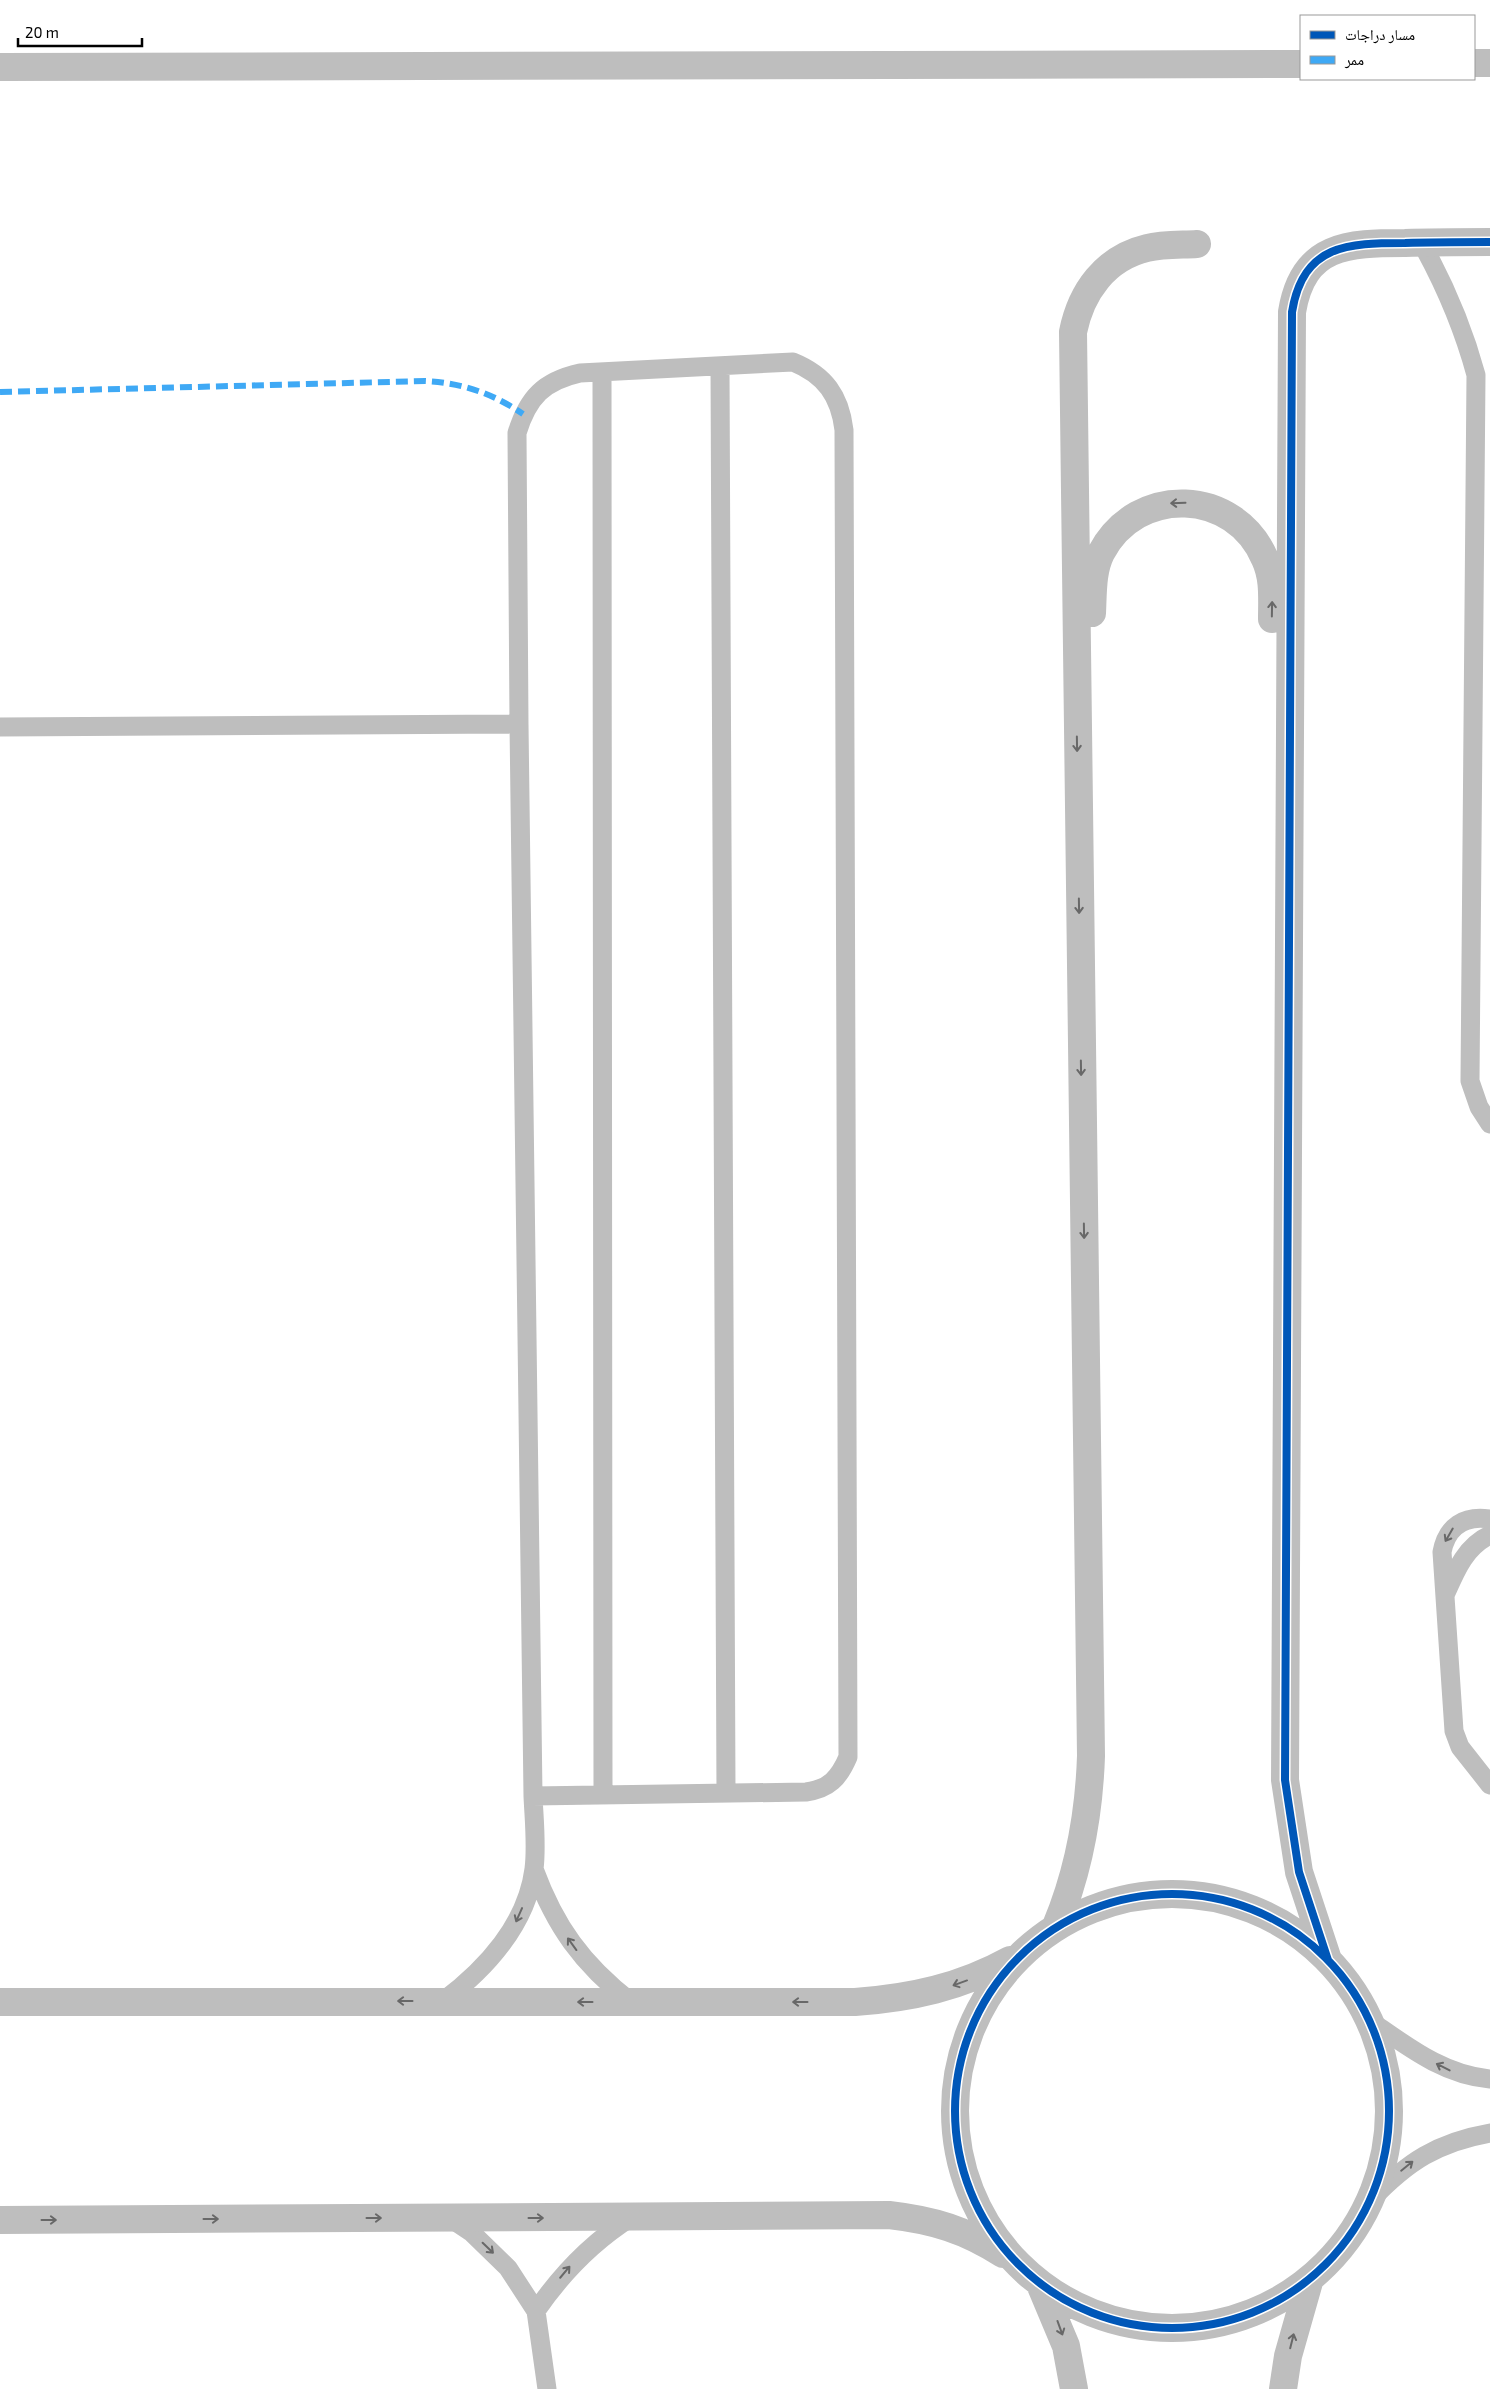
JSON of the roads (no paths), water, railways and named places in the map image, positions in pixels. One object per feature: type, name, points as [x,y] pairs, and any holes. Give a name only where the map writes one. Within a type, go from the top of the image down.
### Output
[{"type":"street","points":[[1475,63],[1490,63]]},
{"type":"street","points":[[0,68],[1300,64]]},
{"type":"street","points":[[1328,1960],[1299,1872],[1285,1780],[1292,312],[1294,296],[1300,282],[1310,269],[1334,250],[1365,243],[1490,242]]},
{"type":"street","points":[[1056,1926],[1069,1894],[1086,1826],[1091,1756],[1072,349],[1076,315],[1082,299],[1091,285],[1116,261],[1147,248],[1197,244]]},
{"type":"street","points":[[1077,695],[1084,680],[1092,646],[1094,574],[1101,554],[1112,536],[1127,522],[1144,511],[1164,504],[1185,503],[1206,505],[1225,513],[1242,525],[1256,540],[1266,559],[1272,579],[1273,659],[1277,676],[1290,707]]},
{"type":"street","points":[[0,2002],[855,2002],[890,2000],[924,1994],[958,1984],[989,1971],[1020,1954],[1056,1926],[1093,1908],[1134,1896],[1176,1894],[1218,1898],[1258,1912],[1296,1932],[1328,1960],[1351,1989],[1369,2020],[1384,2064],[1390,2110],[1385,2156],[1371,2200],[1345,2244],[1309,2282],[1274,2304],[1236,2320],[1196,2328],[1154,2329],[1113,2321],[1075,2306],[1040,2284],[1015,2262],[987,2244],[956,2229],[924,2219],[889,2215],[630,2218],[0,2220]]},
{"type":"street","points":[[1015,2262],[986,2223],[965,2179],[955,2131],[956,2083],[968,2035],[989,1992],[1020,1954]]},
{"type":"street","points":[[1283,2389],[1290,2347],[1309,2282]]},
{"type":"street","points":[[1040,2284],[1066,2346],[1074,2389]]},
{"type":"lane","points":[[1421,242],[1442,281],[1466,339],[1476,375],[1483,413],[1470,1081],[1479,1107],[1490,1124]]},
{"type":"lane","points":[[443,2001],[465,1985],[503,1944],[528,1895],[534,1868],[533,1796],[519,724],[518,433],[523,414],[534,397],[547,385],[562,377],[602,372],[793,362],[807,368],[829,386],[838,400],[844,430],[848,1757],[835,1781],[817,1791],[533,1796]]},
{"type":"lane","points":[[720,366],[726,1793]]},
{"type":"lane","points":[[602,372],[604,1795]]},
{"type":"lane","points":[[0,727],[519,724]]},
{"type":"lane","points":[[1487,1779],[1460,1746],[1454,1731],[1442,1552],[1448,1533],[1464,1520],[1476,1517],[1490,1519]]},
{"type":"lane","points":[[1446,1594],[1466,1554],[1482,1539],[1490,1535]]},
{"type":"lane","points":[[534,1868],[556,1920],[571,1944],[609,1985],[631,2002]]},
{"type":"lane","points":[[1369,2020],[1426,2058],[1451,2071],[1490,2079]]},
{"type":"lane","points":[[1371,2200],[1392,2178],[1414,2160],[1441,2146],[1469,2137],[1490,2133]]},
{"type":"lane","points":[[450,2218],[472,2232],[508,2268],[536,2311],[547,2389]]},
{"type":"lane","points":[[536,2311],[551,2289],[580,2255],[607,2232],[630,2218]]}]
